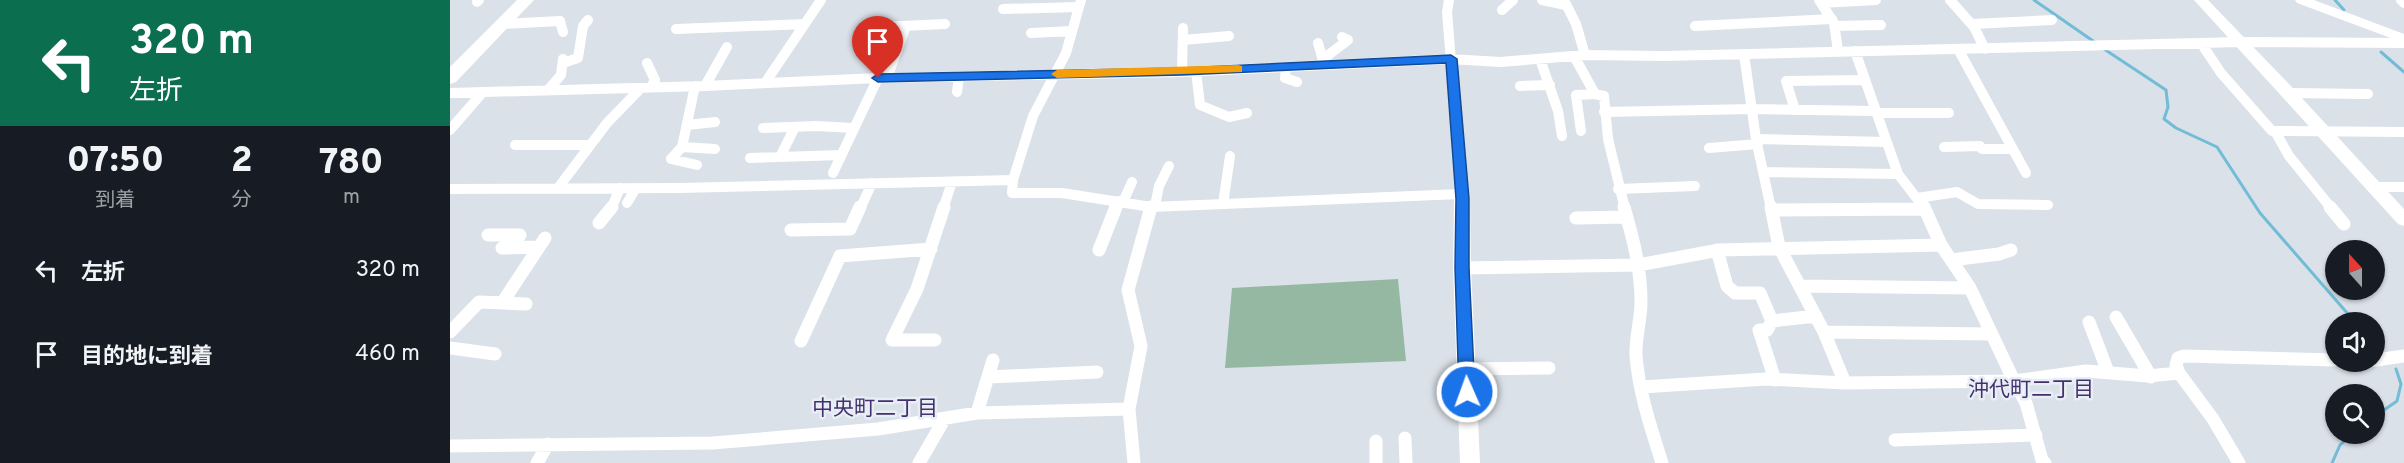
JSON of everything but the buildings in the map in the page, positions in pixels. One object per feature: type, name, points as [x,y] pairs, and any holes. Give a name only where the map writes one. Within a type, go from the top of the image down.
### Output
[{"type":"highway","points":[[450,78],[526,0]]},
{"type":"street","points":[[765,83],[821,0]]},
{"type":"street","points":[[1449,0],[1447,12],[1461,196],[1470,463]]},
{"type":"street","points":[[1502,10],[1513,0]]},
{"type":"street","points":[[1542,0],[1565,3],[1576,24],[1579,55],[1595,94]]},
{"type":"street","points":[[1838,51],[1833,23],[1820,2],[1876,0]]},
{"type":"street","points":[[1950,0],[1972,24],[1985,49]]},
{"type":"street","points":[[2201,0],[2404,220]]},
{"type":"street","points":[[2302,0],[2404,41]]},
{"type":"street","points":[[2401,0],[2404,3]]},
{"type":"street","points":[[1003,9],[1027,4],[1080,4],[1057,74],[1033,116],[1013,180],[1012,193],[1062,193],[1153,206],[1461,196]]},
{"type":"street","points":[[548,90],[561,75],[563,61],[578,58],[583,26],[588,20]]},
{"type":"street","points":[[1972,24],[2052,20]]},
{"type":"street","points":[[502,24],[560,21],[563,32]]},
{"type":"street","points":[[1695,26],[1833,23],[1881,25]]},
{"type":"street","points":[[676,29],[805,24]]},
{"type":"street","points":[[880,27],[945,24]]},
{"type":"street","points":[[833,173],[854,128],[883,78],[906,26]]},
{"type":"street","points":[[1182,72],[1183,28]]},
{"type":"street","points":[[1031,33],[1072,32]]},
{"type":"street","points":[[1183,40],[1229,36]]},
{"type":"street","points":[[1324,62],[1348,40],[1342,37]]},
{"type":"street","points":[[450,93],[883,78],[1182,72],[1286,67],[1324,62],[1451,59],[1500,62],[1579,55],[2404,41]]},
{"type":"street","points":[[1318,43],[1324,62]]},
{"type":"street","points":[[2201,43],[2221,74],[2272,131],[2404,132]]},
{"type":"street","points":[[697,165],[671,159],[682,147],[700,86],[727,47]]},
{"type":"street","points":[[1958,49],[2026,173]]},
{"type":"street","points":[[1855,51],[1898,174],[1921,204],[1941,245],[1970,288],[2026,403],[2045,463]]},
{"type":"street","points":[[1744,54],[1757,141],[1779,248],[1824,332],[1845,383]]},
{"type":"street","points":[[1540,59],[1558,111],[1562,136]]},
{"type":"street","points":[[558,188],[606,123],[655,80],[647,63]]},
{"type":"street","points":[[1286,67],[1286,78],[1297,82]]},
{"type":"street","points":[[1196,71],[1200,105],[1222,117],[1241,116],[1247,112]]},
{"type":"street","points":[[957,92],[959,76]]},
{"type":"street","points":[[1795,110],[1786,81],[1865,81]]},
{"type":"street","points":[[1520,86],[1550,85]]},
{"type":"street","points":[[450,130],[483,92]]},
{"type":"street","points":[[2289,93],[2368,94]]},
{"type":"street","points":[[1581,131],[1576,95],[1604,96],[1604,112],[1618,189],[1638,265],[1641,300],[1636,343],[1642,387],[1662,463]]},
{"type":"street","points":[[1604,112],[1752,109],[1949,113]]},
{"type":"street","points":[[687,125],[715,122]]},
{"type":"street","points":[[780,157],[795,127]]},
{"type":"street","points":[[763,128],[854,128]]},
{"type":"street","points":[[2276,131],[2289,156],[2344,224]]},
{"type":"street","points":[[1709,148],[1757,141],[1886,142]]},
{"type":"street","points":[[515,145],[588,145]]},
{"type":"street","points":[[1944,147],[1980,146],[1982,149],[2012,149]]},
{"type":"street","points":[[682,147],[715,149]]},
{"type":"street","points":[[750,158],[841,155]]},
{"type":"street","points":[[1223,204],[1230,156]]},
{"type":"street","points":[[1134,463],[1129,409],[1141,345],[1128,290],[1159,186],[1169,166]]},
{"type":"street","points":[[1764,172],[1898,174]]},
{"type":"street","points":[[452,192],[1013,180]]},
{"type":"street","points":[[935,340],[892,340],[916,289],[931,249],[951,182]]},
{"type":"street","points":[[1099,250],[1120,202],[1132,182]]},
{"type":"street","points":[[791,230],[850,229],[872,183]]},
{"type":"street","points":[[1618,189],[1695,186]]},
{"type":"street","points":[[2374,188],[2404,187]]},
{"type":"street","points":[[599,223],[615,204],[620,188]]},
{"type":"street","points":[[627,203],[636,188]]},
{"type":"street","points":[[1772,210],[1921,204],[1957,192],[1978,204],[2048,205]]},
{"type":"street","points":[[1576,218],[1627,217]]},
{"type":"street","points":[[488,235],[520,235],[506,248],[542,243],[502,303]]},
{"type":"street","points":[[1462,268],[1638,265],[1717,250],[1941,245]]},
{"type":"street","points":[[801,341],[840,256],[931,249]]},
{"type":"street","points":[[1717,250],[1727,286],[1735,293],[1760,293],[1772,321]]},
{"type":"street","points":[[1952,260],[1999,254],[2011,250]]},
{"type":"street","points":[[1801,286],[1970,288]]},
{"type":"street","points":[[450,332],[479,302],[526,304]]},
{"type":"street","points":[[1772,321],[1816,316]]},
{"type":"street","points":[[2116,317],[2151,377]]},
{"type":"street","points":[[1772,321],[1767,330],[1759,330],[1774,380]]},
{"type":"street","points":[[2090,322],[2108,372]]},
{"type":"street","points":[[1824,332],[1991,334]]},
{"type":"street","points":[[450,348],[495,354]]},
{"type":"street","points":[[2239,463],[2213,419],[2179,373],[2176,365],[2178,358],[2184,356],[2325,360]]},
{"type":"street","points":[[2385,360],[2404,356]]},
{"type":"street","points":[[977,413],[993,360]]},
{"type":"street","points":[[1466,369],[1549,368]]},
{"type":"street","points":[[1642,387],[1774,380],[1845,383],[2014,381],[2076,371],[2151,377],[2164,377],[2179,373]]},
{"type":"street","points":[[988,377],[1097,372]]},
{"type":"street","points":[[450,446],[712,443],[878,429],[977,413],[1129,409]]},
{"type":"street","points":[[919,463],[945,418]]},
{"type":"street","points":[[1895,440],[2036,435]]},
{"type":"street","points":[[1405,438],[1406,463]]},
{"type":"street","points":[[1376,441],[1376,463]]},
{"type":"street","points":[[537,463],[548,444]]},
{"type":"green space","points":[[1398,279],[1406,361],[1225,368],[1232,288]]},
{"type":"waterway","points":[[2034,0],[2096,43]]},
{"type":"waterway","points":[[2335,0],[2344,10]]},
{"type":"waterway","points":[[2104,49],[2166,90],[2168,107],[2164,119],[2176,128],[2217,147],[2260,213],[2346,312]]},
{"type":"waterway","points":[[2381,52],[2404,72]]},
{"type":"waterway","points":[[2385,409],[2397,401],[2401,384],[2396,369]]},
{"type":"waterway","points":[[2332,463],[2341,444]]},
{"type":"slow traffic","points":[[1057,74],[1238,69]]},
{"type":"district","name":"沖代町二丁目","points":[[2031,389]]},
{"type":"district","name":"中央町二丁目","points":[[875,408]]},
{"type":"route","points":[[878,78],[1182,72],[1451,59],[1462,199],[1467,392]]}]
